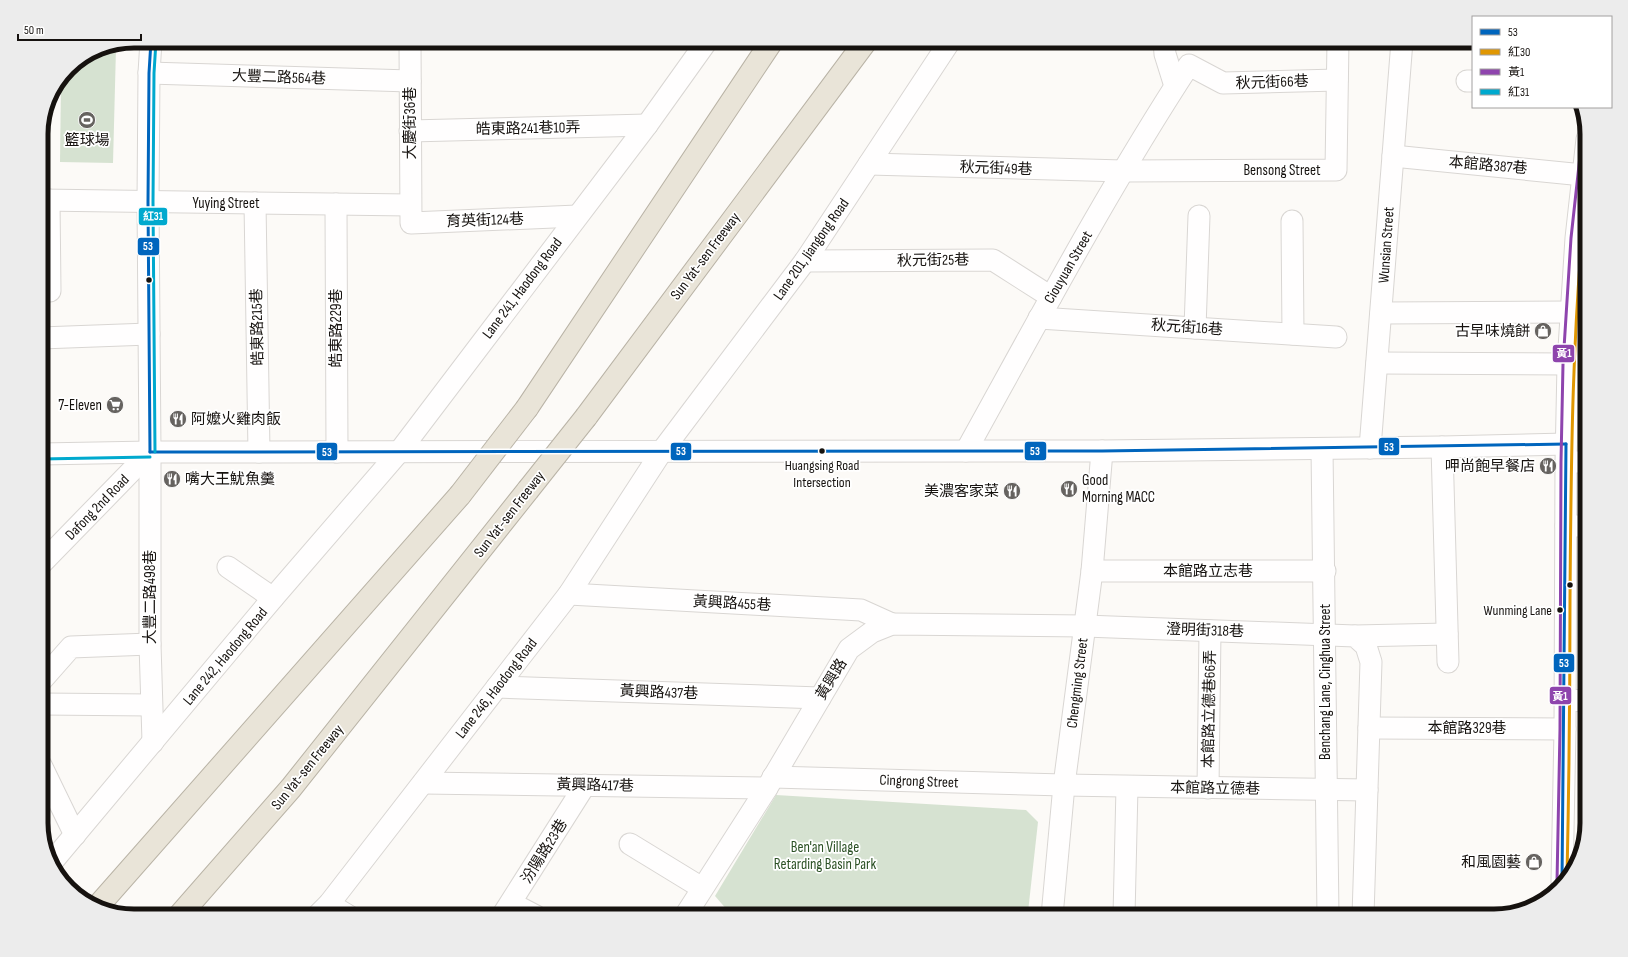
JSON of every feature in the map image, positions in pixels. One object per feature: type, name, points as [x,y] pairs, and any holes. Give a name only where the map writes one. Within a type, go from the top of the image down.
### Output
[{"type":"highway","points":[[101,902],[460,495],[527,408],[767,48]]},
{"type":"highway","name":"Sun Yat-sen Freeway","points":[[185,909],[291,788],[528,490],[586,416],[861,48]]},
{"type":"street","points":[[150,452],[148,202],[151,48]]},
{"type":"street","name":"大慶街36巷","points":[[410,48],[410,205]]},
{"type":"street","name":"Lane 241, Haodong Road","points":[[399,452],[647,125],[699,48]]},
{"type":"street","name":"Lane 201, Jiangong Road","points":[[662,451],[804,261],[945,48]]},
{"type":"street","points":[[1164,48],[1164,54],[1175,86]]},
{"type":"street","name":"Bensong Street","points":[[1123,172],[1336,170],[1338,48]]},
{"type":"street","name":"Wunsian Street","points":[[1370,448],[1401,48]]},
{"type":"street","name":"秋元街66巷","points":[[1175,86],[1189,65],[1223,83],[1337,80]]},
{"type":"street","name":"大豐二路564巷","points":[[149,74],[410,81]]},
{"type":"street","name":"Ciouyuan Street","points":[[966,451],[1051,297],[1123,172],[1175,86]]},
{"type":"street","name":"皓東路241巷10弄","points":[[410,131],[647,125]]},
{"type":"street","name":"本館路387巷","points":[[1393,156],[1580,174]]},
{"type":"street","name":"秋元街49巷","points":[[869,164],[1123,172]]},
{"type":"street","name":"Yuying Street","points":[[48,200],[410,205]]},
{"type":"street","name":"皓東路215巷","points":[[256,203],[259,452]]},
{"type":"street","name":"皓東路229巷","points":[[336,204],[337,452]]},
{"type":"street","name":"育英街124巷","points":[[410,205],[411,223],[577,216]]},
{"type":"street","points":[[1195,328],[1199,216]]},
{"type":"street","points":[[1292,221],[1293,334]]},
{"type":"street","points":[[1562,875],[1568,364],[1570,312],[1580,245]]},
{"type":"street","points":[[48,255],[50,291]]},
{"type":"street","name":"秋元街25巷","points":[[804,261],[993,260],[1051,297]]},
{"type":"street","points":[[1381,313],[1570,312]]},
{"type":"street","name":"秋元街16巷","points":[[1039,318],[1336,337]]},
{"type":"street","points":[[48,338],[149,334]]},
{"type":"street","points":[[1377,363],[1568,364]]},
{"type":"street","name":"Benchang Lane, Cinghua Street","points":[[1322,448],[1325,571],[1328,909]]},
{"type":"street","points":[[48,454],[150,452],[1102,451],[1442,448],[1566,453],[1580,459]]},
{"type":"street","points":[[1442,448],[1448,662]]},
{"type":"street","name":"Lane 246, Haodong Road","points":[[324,909],[569,594],[662,451]]},
{"type":"street","name":"Chengming Street","points":[[1053,909],[1064,785],[1092,571],[1102,451]]},
{"type":"street","name":"Dafong 2nd Road","points":[[48,557],[150,452]]},
{"type":"street","name":"大豐二路498巷","points":[[150,452],[150,644],[153,742]]},
{"type":"street","name":"Lane 242, Haodong Road","points":[[56,858],[273,598],[399,452]]},
{"type":"street","points":[[1566,526],[1580,526]]},
{"type":"street","points":[[228,567],[273,598]]},
{"type":"street","name":"本館路立志巷","points":[[1092,571],[1325,571]]},
{"type":"street","name":"黃興路455巷","points":[[569,594],[861,610],[892,624]]},
{"type":"street","name":"黃興路","points":[[689,909],[770,782],[849,649],[872,632],[892,624],[1085,626]]},
{"type":"street","name":"澄明街318巷","points":[[1085,626],[1325,635]]},
{"type":"street","name":"本館路立德巷66弄","points":[[1208,788],[1210,630]]},
{"type":"street","points":[[1325,635],[1354,636],[1447,634]]},
{"type":"street","points":[[1354,636],[1366,646],[1371,662],[1363,909]]},
{"type":"street","points":[[48,673],[71,647],[150,644]]},
{"type":"street","name":"黃興路437巷","points":[[497,687],[820,698]]},
{"type":"street","points":[[1565,700],[1580,701]]},
{"type":"street","points":[[48,704],[151,705]]},
{"type":"street","name":"本館路329巷","points":[[1369,728],[1565,729]]},
{"type":"street","points":[[48,779],[75,835]]},
{"type":"street","name":"Cingrong Street","points":[[770,782],[1064,785]]},
{"type":"street","name":"黃興路417巷","points":[[423,783],[585,785],[770,782]]},
{"type":"street","name":"汾陽路23巷","points":[[507,909],[585,785]]},
{"type":"street","name":"本館路立德巷","points":[[1064,785],[1367,790]]},
{"type":"street","points":[[1124,909],[1127,787]]},
{"type":"street","points":[[630,844],[702,888]]},
{"type":"green space","name":"籃球場","points":[[116,50],[113,163],[60,162],[61,90],[69,77],[77,69],[96,57]]},
{"type":"green space","name":"Ben'an Village Retarding Basin Park","points":[[776,795],[1026,810],[1038,822],[1028,909],[726,909],[715,896]]},
{"type":"transit line","name":"53","points":[[150,452],[148,202],[151,48]]},
{"type":"transit line","name":"紅31","points":[[155,452],[153,202],[156,48]]},
{"type":"transit line","name":"黃1","points":[[1557,881],[1560,729],[1563,364],[1571,238],[1580,156]]},
{"type":"transit line","name":"紅30","points":[[1567,867],[1573,392],[1580,263]]},
{"type":"transit line","name":"53","points":[[150,452],[1102,451],[1566,444]]},
{"type":"transit line","name":"53","points":[[1562,875],[1566,444]]},
{"type":"transit line","name":"紅31","points":[[48,459],[150,457]]},
{"type":"place","name":"籃球場","points":[[87,120]]},
{"type":"place","name":"古早味燒餅","points":[[1543,331]]},
{"type":"place","name":"7-Eleven","points":[[115,405]]},
{"type":"place","name":"阿嬤火雞肉飯","points":[[178,419]]},
{"type":"place","name":"Huangsing Road Intersection","points":[[822,451]]},
{"type":"place","name":"呷尚飽早餐店","points":[[1548,466]]},
{"type":"place","name":"嘴大王魷魚羹","points":[[172,479]]},
{"type":"place","name":"Good Morning MACC","points":[[1069,489]]},
{"type":"place","name":"美濃客家菜","points":[[1012,491]]},
{"type":"place","name":"Wunming Lane","points":[[1560,610]]},
{"type":"place","name":"和風園藝","points":[[1534,862]]}]
